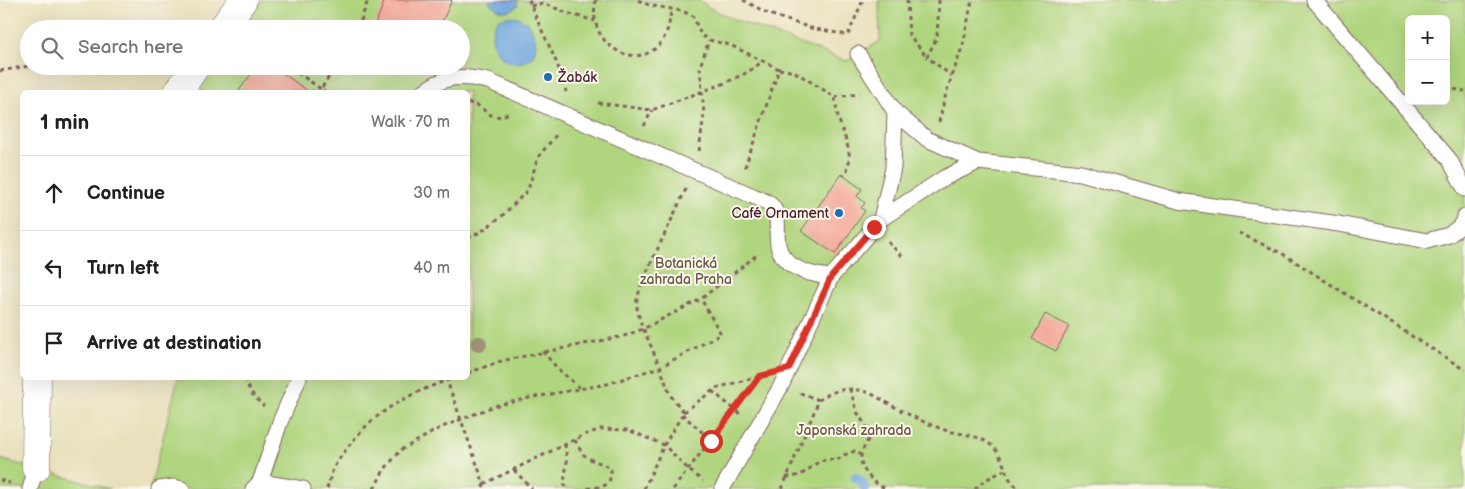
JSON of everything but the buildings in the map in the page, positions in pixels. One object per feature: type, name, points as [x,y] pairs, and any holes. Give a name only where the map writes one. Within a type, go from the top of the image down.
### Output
[{"type":"street","points":[[229,20],[243,0]]},
{"type":"street","points":[[179,90],[190,75]]},
{"type":"street","points":[[33,478],[37,380]]},
{"type":"lane","points":[[1314,0],[1449,159],[1465,189]]},
{"type":"lane","points":[[858,54],[896,112],[927,139],[978,162],[1081,173],[1178,201],[1338,224],[1427,241],[1449,235],[1463,224],[1465,218]]},
{"type":"lane","points":[[426,90],[439,81],[456,77],[469,76],[488,81],[738,189],[770,204],[778,217],[778,246],[793,266],[812,275],[831,277]]},
{"type":"lane","points":[[881,219],[893,168],[896,112]]},
{"type":"lane","points":[[722,489],[789,369],[831,277],[881,219],[944,178],[978,162]]},
{"type":"lane","points":[[298,380],[280,422],[257,486],[303,489]]},
{"type":"lane","points":[[159,489],[174,487],[182,489]]},
{"type":"path","points":[[361,20],[368,0]]},
{"type":"path","points":[[529,0],[562,75],[572,117]]},
{"type":"path","points":[[596,0],[595,21],[600,35],[620,53],[631,56],[647,54],[658,45],[667,33],[671,8]]},
{"type":"path","points":[[638,0],[682,11],[693,16],[701,34],[709,40],[730,45],[779,69],[796,72],[835,97],[839,120],[850,153],[849,167],[844,176]]},
{"type":"path","points":[[743,0],[769,14],[811,28],[848,35],[863,0]]},
{"type":"path","points":[[907,0],[909,35],[927,58],[952,76]]},
{"type":"path","points":[[927,58],[937,37],[939,0]]},
{"type":"path","points":[[935,143],[946,93],[963,45],[972,0]]},
{"type":"path","points":[[531,6],[544,3],[595,21]]},
{"type":"path","points":[[709,40],[700,67],[704,126],[695,171],[642,282],[636,302],[640,321],[670,395],[683,413],[711,441],[738,460]]},
{"type":"path","points":[[470,237],[482,231],[503,215],[528,190],[538,157],[583,106],[596,103],[652,110],[702,92],[748,72],[763,61]]},
{"type":"path","points":[[0,71],[20,68]]},
{"type":"path","points":[[738,189],[747,158],[779,69]]},
{"type":"path","points":[[302,75],[321,89],[330,75]]},
{"type":"path","points":[[1450,89],[1465,91]]},
{"type":"path","points":[[1230,228],[1283,254],[1465,370]]},
{"type":"path","points":[[470,372],[501,361],[624,336],[643,329],[701,299],[753,257],[764,250],[778,246]]},
{"type":"path","points":[[374,489],[384,470],[402,450],[421,437],[460,419],[494,406],[607,384],[660,368],[720,334],[701,299]]},
{"type":"path","points":[[543,351],[566,378],[582,389]]},
{"type":"path","points":[[644,489],[664,444],[683,413],[716,388],[789,369]]},
{"type":"path","points":[[673,489],[760,376]]},
{"type":"path","points":[[246,380],[254,397],[280,422]]},
{"type":"path","points":[[327,489],[335,466],[366,425],[381,412],[399,401],[444,380]]},
{"type":"path","points":[[446,380],[484,484],[482,489]]},
{"type":"path","points":[[850,389],[857,412],[871,434],[861,455],[862,466],[877,485],[886,489]]},
{"type":"path","points":[[782,489],[819,400],[827,394],[850,389],[859,390],[874,396],[930,424],[946,430],[975,436],[986,442],[994,448],[1010,480],[1020,489]]},
{"type":"path","points":[[712,391],[734,410],[754,424],[759,425]]},
{"type":"path","points":[[798,392],[819,400]]},
{"type":"path","points":[[484,484],[565,444],[601,429],[628,430],[664,444],[689,470],[707,484]]},
{"type":"path","points":[[575,440],[582,453],[590,459],[606,464],[611,470],[611,479],[607,488],[585,489]]},
{"type":"path","points":[[565,444],[567,461],[564,484],[568,489]]},
{"type":"path","points":[[786,477],[808,472],[817,462],[825,459],[837,460],[855,451],[861,455]]},
{"type":"path","points":[[514,470],[532,489]]},
{"type":"path","points":[[975,489],[985,480],[1005,470]]},
{"type":"green space","name":"Botanická zahrada Praha","points":[[262,0],[701,0],[706,6],[733,19],[847,61],[880,41],[879,0],[1465,0],[1465,489],[150,489],[177,380],[470,380],[470,90],[202,90],[200,87],[208,75],[470,75],[470,20],[248,20]]},
{"type":"green space","points":[[0,459],[110,489],[0,489]]},
{"type":"water","points":[[490,0],[518,0],[517,6],[513,9],[503,11],[496,8],[489,2]]},
{"type":"water","points":[[505,17],[522,19],[530,27],[536,44],[533,55],[529,60],[516,63],[508,61],[501,57],[496,50],[492,34],[498,20]]},
{"type":"waterway","points":[[855,477],[863,483],[865,489]]},
{"type":"place","name":"Žabák","points":[[548,77]]},
{"type":"place","name":"Café Ornament","points":[[839,213]]},
{"type":"route","points":[[711,441],[760,376],[789,369],[831,277],[874,227]]},
{"type":"park label","name":"Japonská zahrada","points":[[854,430]]}]
